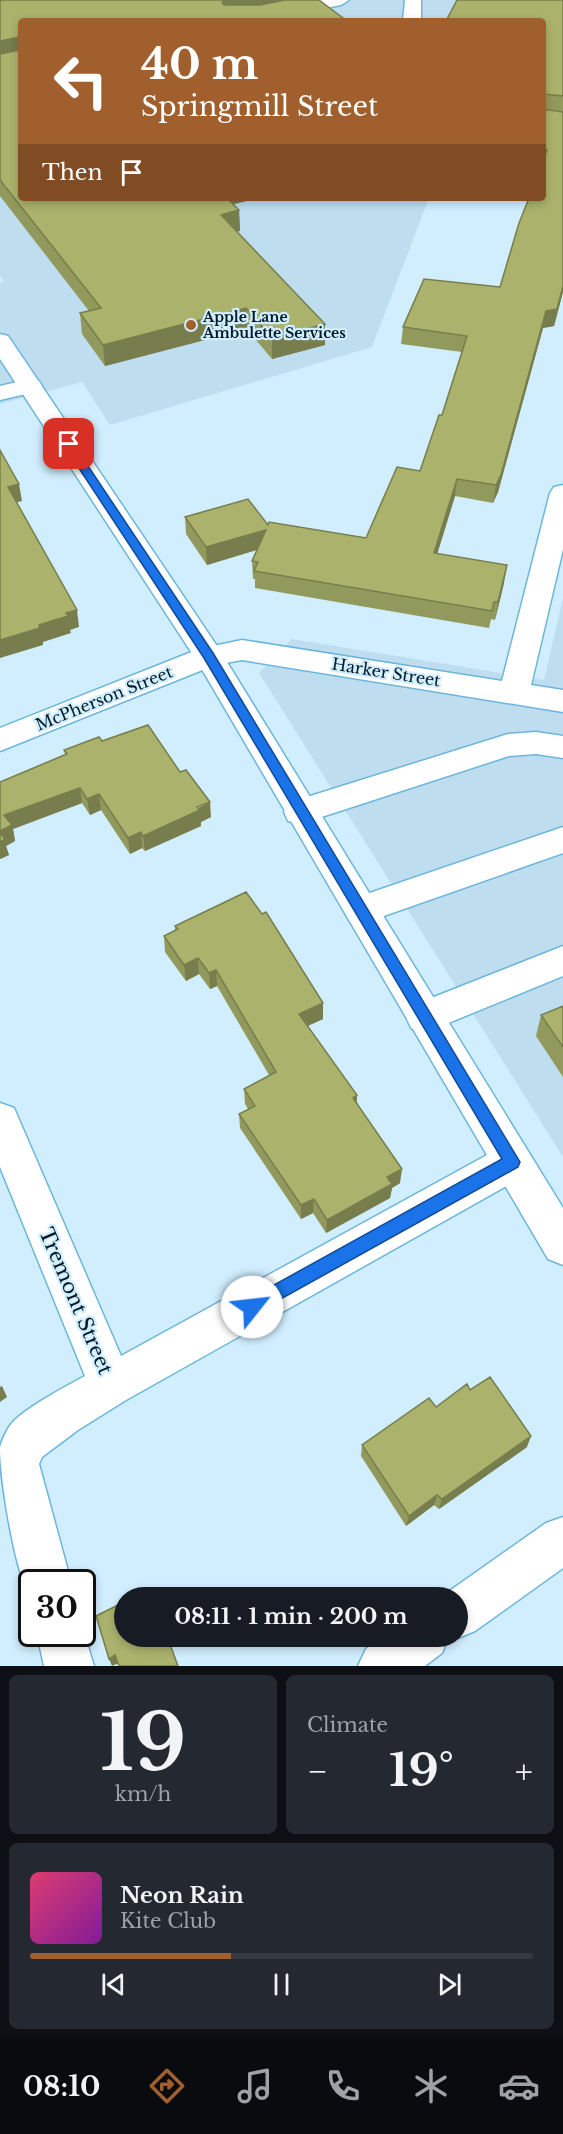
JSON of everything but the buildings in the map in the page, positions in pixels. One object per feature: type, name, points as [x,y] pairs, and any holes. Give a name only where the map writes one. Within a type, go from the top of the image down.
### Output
[{"type":"street","points":[[249,18],[341,0]]},
{"type":"street","points":[[411,18],[413,0]]},
{"type":"street","points":[[0,341],[208,656],[563,1245]]},
{"type":"street","points":[[0,393],[30,386]]},
{"type":"street","points":[[514,693],[563,493]]},
{"type":"street","name":"Harker Street","points":[[208,656],[242,650],[563,701]]},
{"type":"street","name":"McPherson Street","points":[[0,740],[208,656]]},
{"type":"street","points":[[300,812],[508,745],[536,743],[563,747]]},
{"type":"street","points":[[361,910],[563,840]]},
{"type":"street","points":[[424,1017],[563,961]]},
{"type":"street","name":"Tremont Street","points":[[0,1120],[111,1384],[62,1414],[27,1441],[16,1463],[44,1569]]},
{"type":"street","points":[[111,1384],[512,1162]]},
{"type":"street","points":[[468,1607],[563,1540]]},
{"type":"street","points":[[64,1647],[69,1666]]},
{"type":"street","points":[[383,1666],[410,1647]]},
{"type":"shaded area","points":[[0,0],[563,0],[546,18],[18,18],[18,201],[428,201],[372,347],[110,425],[82,382],[0,404],[0,283],[4,281],[0,276]]},
{"type":"shaded area","points":[[563,598],[563,1157],[259,673],[292,639],[544,680]]},
{"type":"place","name":"Apple Lane Ambulette Services","points":[[191,325]]},
{"type":"route","points":[[69,444],[208,656],[512,1162],[252,1307]]}]
